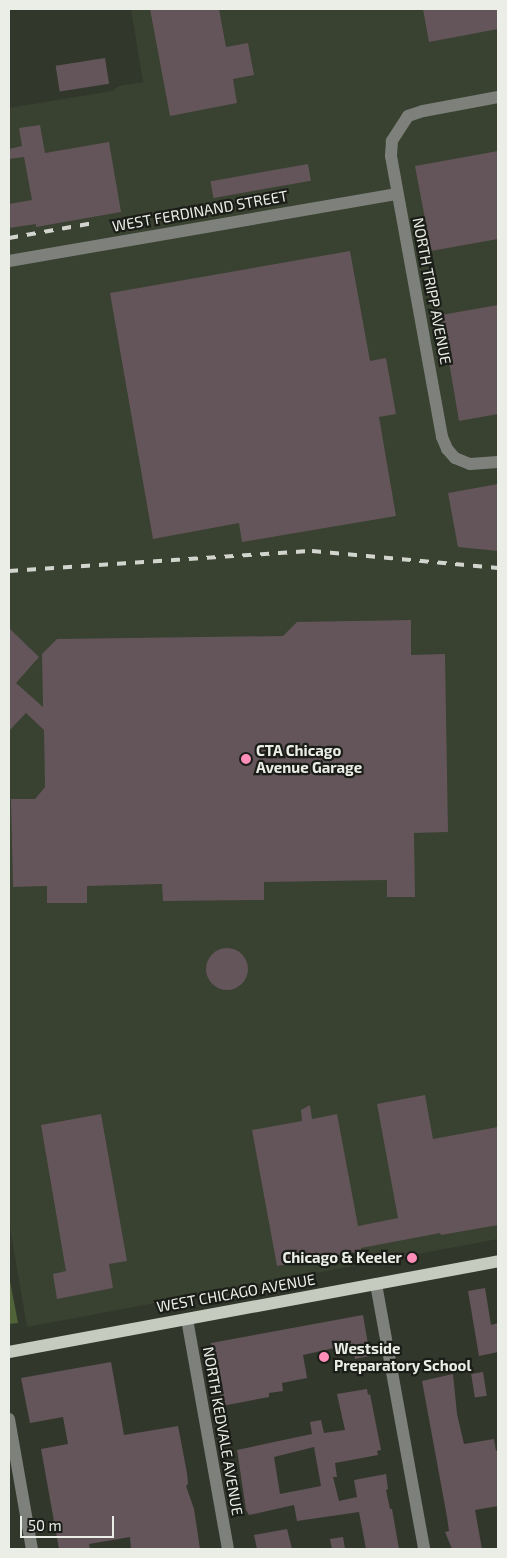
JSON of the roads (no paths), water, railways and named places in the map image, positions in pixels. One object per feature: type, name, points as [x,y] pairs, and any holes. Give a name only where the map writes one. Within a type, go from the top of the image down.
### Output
[{"type":"main road","name":"WEST CHICAGO AVENUE","points":[[9,1352],[498,1261]]},
{"type":"street","name":"NORTH TRIPP AVENUE","points":[[498,97],[423,111],[408,116],[392,141],[391,156],[442,437],[447,449],[455,458],[470,464],[498,462]]},
{"type":"street","name":"WEST FERDINAND STREET","points":[[9,261],[397,194]]},
{"type":"street","points":[[376,1284],[424,1549]]},
{"type":"street","name":"NORTH KEDVALE AVENUE","points":[[187,1319],[228,1549]]},
{"type":"street","points":[[9,1420],[32,1549]]},
{"type":"railway","points":[[9,238],[94,223]]},
{"type":"railway","points":[[9,571],[312,551],[498,568]]},
{"type":"place","name":"CTA Chicago Avenue Garage","points":[[246,759]]},
{"type":"place","name":"Chicago & Keeler","points":[[412,1258]]},
{"type":"place","name":"Westside Preparatory School","points":[[324,1357]]}]
